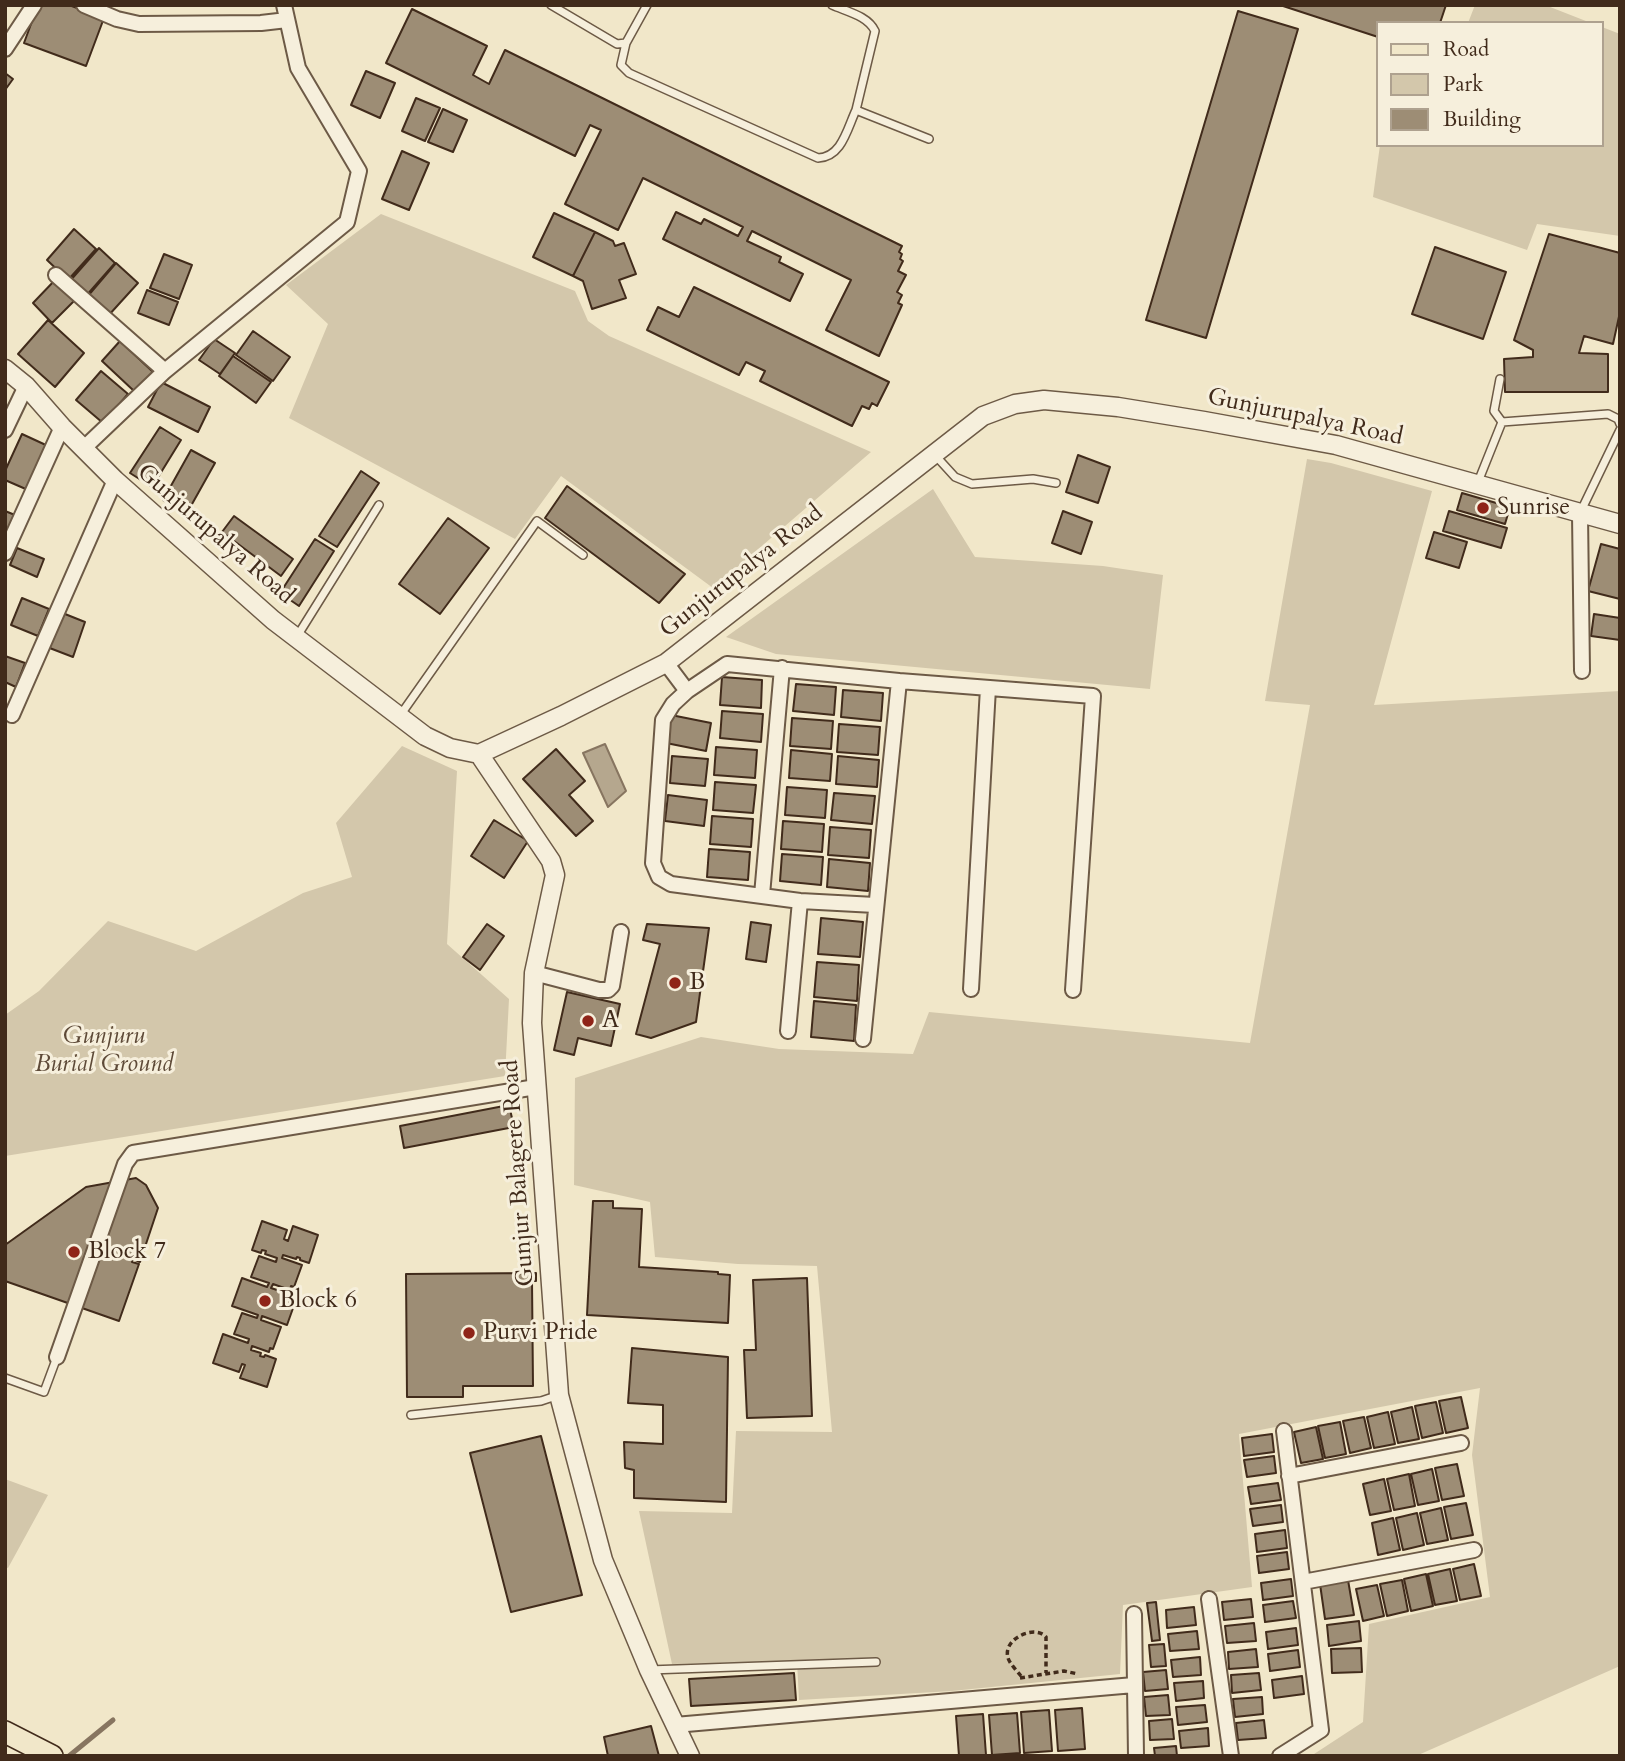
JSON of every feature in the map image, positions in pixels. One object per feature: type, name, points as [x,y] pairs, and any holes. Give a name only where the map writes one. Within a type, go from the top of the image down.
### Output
[{"type":"main road","points":[[5,1732],[51,1756]]},
{"type":"street","points":[[5,49],[34,5]]},
{"type":"street","points":[[84,5],[117,19],[139,24],[261,23],[285,13],[298,68],[359,171],[347,222],[165,371],[84,448]]},
{"type":"street","points":[[56,275],[165,371]]},
{"type":"street","name":"Gunjurupalya Road","points":[[5,369],[26,386],[62,428],[115,480],[296,638],[425,736],[450,748],[480,754],[666,663],[983,416],[1015,404],[1059,400],[1204,421],[1336,445],[1620,524]]},
{"type":"street","points":[[5,430],[26,386]]},
{"type":"street","points":[[5,553],[62,428]]},
{"type":"street","points":[[12,715],[115,480]]},
{"type":"street","points":[[1580,514],[1582,671]]},
{"type":"street","points":[[666,663],[687,691]]},
{"type":"street","points":[[875,905],[800,901],[671,884],[659,877],[653,863],[663,720],[673,704],[687,691],[727,664],[1093,696],[1073,990]]},
{"type":"street","points":[[762,895],[782,668]]},
{"type":"street","points":[[863,1038],[899,681]]},
{"type":"street","points":[[971,989],[988,688]]},
{"type":"street","name":"Gunjur Balagere Road","points":[[480,754],[551,861],[555,875],[534,973],[532,1023],[559,1395],[603,1560],[687,1753]]},
{"type":"street","points":[[788,1031],[800,901]]},
{"type":"street","points":[[534,973],[599,990],[608,989],[612,986],[621,932]]},
{"type":"street","points":[[57,1357],[125,1164],[133,1153],[536,1087]]},
{"type":"street","points":[[1280,1756],[1321,1730],[1284,1431]]},
{"type":"street","points":[[1289,1476],[1461,1443]]},
{"type":"street","points":[[1303,1582],[1474,1550]]},
{"type":"street","points":[[1209,1600],[1231,1756]]},
{"type":"street","points":[[1135,1614],[1136,1756]]},
{"type":"street","points":[[675,1725],[1134,1685]]},
{"type":"lane","points":[[551,5],[617,44],[626,43]]},
{"type":"lane","points":[[648,5],[626,43],[621,65],[629,73],[818,158],[837,152],[856,110],[875,31],[871,23],[832,5]]},
{"type":"lane","points":[[856,110],[929,139]]},
{"type":"lane","points":[[1500,379],[1494,411],[1502,422]]},
{"type":"lane","points":[[1502,422],[1608,414],[1618,419],[1620,424]]},
{"type":"lane","points":[[1477,484],[1502,422]]},
{"type":"lane","points":[[1580,514],[1620,430]]},
{"type":"lane","points":[[934,454],[955,477],[972,484],[1033,479],[1056,483]]},
{"type":"lane","points":[[296,638],[379,505]]},
{"type":"lane","points":[[398,717],[537,521],[583,555]]},
{"type":"lane","points":[[5,1378],[44,1392],[57,1357]]},
{"type":"lane","points":[[411,1415],[541,1401],[559,1395]]},
{"type":"lane","points":[[649,1670],[876,1662]]},
{"type":"path","points":[[1021,1676],[1008,1659],[1008,1651],[1012,1643],[1022,1635],[1033,1632],[1046,1637],[1046,1673]]},
{"type":"green space","points":[[1475,5],[1545,5],[1586,21],[1469,21]]},
{"type":"green space","points":[[1604,28],[1620,34],[1620,236],[1537,224],[1527,250],[1373,197],[1380,147],[1604,147]]},
{"type":"green space","points":[[381,214],[575,291],[588,321],[609,336],[871,452],[713,588],[561,476],[515,539],[289,418],[328,324],[286,285]]},
{"type":"green space","points":[[1307,459],[1432,491],[1374,705],[1620,691],[1620,1666],[1416,1756],[1311,1756],[1363,1722],[1369,1624],[1490,1597],[1472,1455],[1480,1388],[1239,1434],[1252,1587],[1123,1605],[1120,1674],[952,1691],[799,1700],[797,1661],[672,1664],[639,1511],[732,1513],[736,1431],[832,1432],[817,1266],[738,1264],[655,1257],[650,1202],[574,1185],[575,1078],[701,1037],[779,1049],[913,1054],[929,1012],[1250,1043],[1310,705],[1265,701]]},
{"type":"green space","points":[[933,489],[975,557],[1103,566],[1163,575],[1150,689],[776,654],[726,637]]},
{"type":"green space","name":"Gunjuru Burial Ground","points":[[402,746],[457,771],[447,944],[509,999],[505,1076],[5,1156],[5,1015],[39,991],[108,921],[196,951],[303,893],[352,877],[336,823]]},
{"type":"green space","points":[[5,1479],[48,1495],[8,1568],[5,1567]]},
{"type":"shaded area","points":[[605,744],[626,791],[608,807],[583,753]]},
{"type":"building","points":[[38,5],[69,5],[104,18],[86,66],[24,43]]},
{"type":"building","points":[[1280,5],[1446,5],[1441,21],[1376,21],[1376,36]]},
{"type":"building","points":[[412,9],[487,46],[473,75],[489,84],[505,50],[902,246],[899,252],[903,261],[898,271],[906,275],[897,292],[902,295],[898,303],[902,305],[879,356],[826,330],[851,280],[752,231],[747,241],[781,257],[779,262],[803,274],[790,301],[663,239],[676,212],[701,224],[704,219],[738,236],[743,227],[643,178],[618,230],[565,204],[601,130],[590,125],[575,156],[386,63]]},
{"type":"building","points":[[1238,11],[1298,29],[1206,338],[1146,320]]},
{"type":"building","points":[[366,71],[395,83],[380,118],[351,105]]},
{"type":"building","points":[[5,73],[13,79],[5,90]]},
{"type":"building","points":[[416,98],[440,108],[425,141],[402,131]]},
{"type":"building","points":[[443,109],[467,120],[453,152],[428,142]]},
{"type":"building","points":[[402,151],[429,163],[409,210],[382,199]]},
{"type":"building","points":[[554,213],[595,232],[573,276],[533,257]]},
{"type":"building","points":[[74,229],[96,249],[68,280],[47,260]]},
{"type":"building","points":[[595,232],[613,241],[615,246],[624,243],[636,274],[619,280],[626,298],[592,309],[583,281],[573,276]]},
{"type":"building","points":[[1549,234],[1620,253],[1620,312],[1613,344],[1584,336],[1579,353],[1608,354],[1608,392],[1505,392],[1504,359],[1533,357],[1533,350],[1514,340]]},
{"type":"building","points":[[1435,247],[1506,272],[1483,339],[1412,314]]},
{"type":"building","points":[[99,248],[115,263],[86,296],[69,282]]},
{"type":"building","points":[[164,254],[192,265],[179,299],[150,288]]},
{"type":"building","points":[[116,263],[138,283],[108,316],[87,297]]},
{"type":"building","points":[[56,279],[76,299],[52,323],[33,303]]},
{"type":"building","points":[[694,287],[889,382],[877,406],[872,403],[869,409],[862,406],[852,426],[760,381],[765,371],[746,362],[739,375],[647,330],[658,307],[679,317]]},
{"type":"building","points":[[147,290],[178,302],[169,325],[138,313]]},
{"type":"building","points":[[48,320],[84,353],[55,387],[18,354]]},
{"type":"building","points":[[253,331],[290,357],[273,381],[236,355]]},
{"type":"building","points":[[214,339],[235,353],[220,374],[199,360]]},
{"type":"building","points":[[120,341],[153,372],[134,391],[102,361]]},
{"type":"building","points":[[233,356],[271,382],[256,403],[219,376]]},
{"type":"building","points":[[101,371],[128,394],[103,423],[76,400]]},
{"type":"building","points":[[161,382],[210,407],[198,432],[148,407]]},
{"type":"building","points":[[160,427],[181,440],[152,487],[130,473]]},
{"type":"building","points":[[22,434],[48,446],[28,490],[5,480],[5,471]]},
{"type":"building","points":[[191,450],[215,463],[187,513],[163,500]]},
{"type":"building","points":[[1078,455],[1110,467],[1098,503],[1066,492]]},
{"type":"building","points":[[361,471],[379,483],[337,547],[319,536]]},
{"type":"building","points":[[567,486],[685,574],[659,603],[545,518]]},
{"type":"building","name":"Sunrise","points":[[1462,493],[1510,507],[1505,524],[1457,510]]},
{"type":"building","points":[[5,511],[15,515],[5,538]]},
{"type":"building","points":[[1063,511],[1092,522],[1081,554],[1052,543]]},
{"type":"building","points":[[1449,511],[1507,528],[1501,548],[1443,531]]},
{"type":"building","points":[[234,516],[293,559],[281,576],[222,532]]},
{"type":"building","points":[[448,518],[489,548],[440,614],[399,584]]},
{"type":"building","points":[[1434,532],[1467,542],[1459,568],[1426,558]]},
{"type":"building","points":[[315,539],[334,551],[299,606],[280,593]]},
{"type":"building","points":[[1601,544],[1620,549],[1620,599],[1588,591]]},
{"type":"building","points":[[17,548],[44,559],[37,577],[10,565]]},
{"type":"building","points":[[22,598],[49,609],[38,636],[11,625]]},
{"type":"building","points":[[60,612],[85,622],[73,657],[47,647]]},
{"type":"building","points":[[1594,614],[1620,618],[1620,640],[1591,636]]},
{"type":"building","points":[[5,656],[25,663],[16,687],[5,682]]},
{"type":"building","points":[[722,677],[762,680],[761,708],[720,705]]},
{"type":"building","points":[[796,684],[836,687],[834,715],[793,711]]},
{"type":"building","points":[[843,690],[883,693],[881,721],[841,717]]},
{"type":"building","points":[[722,711],[763,714],[761,742],[720,738]]},
{"type":"building","points":[[671,715],[711,723],[706,751],[666,743]]},
{"type":"building","points":[[792,718],[833,721],[831,749],[790,746]]},
{"type":"building","points":[[839,724],[880,727],[878,755],[837,752]]},
{"type":"building","points":[[716,747],[757,750],[755,778],[714,775]]},
{"type":"building","points":[[556,749],[585,781],[569,795],[593,821],[576,836],[523,779]]},
{"type":"building","points":[[791,750],[832,754],[830,781],[789,778]]},
{"type":"building","points":[[672,756],[708,759],[705,786],[670,783]]},
{"type":"building","points":[[838,756],[879,760],[877,787],[836,784]]},
{"type":"building","points":[[715,782],[756,785],[753,813],[713,810]]},
{"type":"building","points":[[787,787],[827,790],[825,818],[785,815]]},
{"type":"building","points":[[834,793],[875,796],[872,824],[831,820]]},
{"type":"building","points":[[668,795],[707,800],[704,826],[665,821]]},
{"type":"building","points":[[712,816],[753,819],[751,847],[710,844]]},
{"type":"building","points":[[494,820],[528,841],[504,878],[471,856]]},
{"type":"building","points":[[783,821],[824,824],[822,852],[781,849]]},
{"type":"building","points":[[830,827],[871,830],[869,858],[828,855]]},
{"type":"building","points":[[709,849],[750,852],[748,880],[707,877]]},
{"type":"building","points":[[782,854],[823,857],[821,885],[780,881]]},
{"type":"building","points":[[829,859],[870,863],[868,891],[827,887]]},
{"type":"building","points":[[821,918],[863,922],[860,957],[818,954]]},
{"type":"building","points":[[751,922],[771,925],[766,962],[746,959]]},
{"type":"building","points":[[487,924],[504,936],[480,970],[463,957]]},
{"type":"building","name":"B","points":[[647,924],[709,928],[696,1022],[651,1038],[636,1034],[660,944],[643,940]]},
{"type":"building","points":[[817,962],[859,965],[857,1001],[814,997]]},
{"type":"building","name":"A","points":[[567,992],[620,1004],[611,1046],[578,1038],[574,1055],[554,1050]]},
{"type":"building","points":[[814,1001],[856,1005],[854,1041],[811,1037]]},
{"type":"building","points":[[509,1105],[514,1127],[404,1148],[400,1126]]},
{"type":"building","name":"Block 7","points":[[136,1178],[146,1185],[158,1208],[140,1262],[133,1259],[132,1262],[139,1264],[119,1321],[5,1281],[5,1245],[86,1187]]},
{"type":"building","points":[[593,1201],[613,1201],[613,1208],[642,1209],[639,1267],[730,1275],[728,1323],[587,1315]]},
{"type":"building","name":"Block 6","points":[[262,1221],[287,1230],[284,1239],[288,1241],[293,1226],[318,1235],[309,1263],[297,1257],[296,1259],[283,1255],[282,1258],[302,1265],[294,1287],[291,1286],[290,1290],[273,1284],[271,1288],[283,1292],[285,1296],[286,1293],[297,1297],[287,1325],[262,1316],[261,1320],[281,1327],[273,1349],[270,1348],[269,1352],[252,1346],[251,1350],[261,1353],[260,1356],[276,1359],[267,1387],[240,1378],[245,1365],[242,1364],[239,1372],[213,1363],[223,1334],[248,1343],[249,1339],[234,1334],[242,1313],[257,1318],[258,1315],[232,1306],[242,1278],[267,1287],[269,1283],[251,1277],[259,1256],[276,1262],[277,1258],[265,1254],[266,1251],[262,1250],[261,1253],[252,1250]]},
{"type":"building","name":"Purvi Pride","points":[[536,1273],[536,1281],[532,1281],[533,1386],[463,1386],[463,1397],[407,1397],[406,1274]]},
{"type":"building","points":[[807,1278],[812,1416],[747,1418],[744,1350],[756,1350],[753,1280]]},
{"type":"building","points":[[632,1348],[728,1357],[726,1502],[634,1498],[634,1470],[625,1468],[624,1442],[663,1444],[663,1405],[628,1403]]},
{"type":"building","points":[[1461,1397],[1468,1428],[1446,1433],[1439,1401]]},
{"type":"building","points":[[1436,1402],[1443,1433],[1422,1438],[1415,1406]]},
{"type":"building","points":[[1412,1407],[1419,1439],[1398,1443],[1391,1412]]},
{"type":"building","points":[[1388,1412],[1395,1444],[1374,1448],[1367,1417]]},
{"type":"building","points":[[1364,1417],[1371,1448],[1350,1453],[1343,1421]]},
{"type":"building","points":[[1340,1422],[1346,1454],[1325,1458],[1318,1426]]},
{"type":"building","points":[[1316,1427],[1323,1459],[1301,1463],[1294,1432]]},
{"type":"building","points":[[1272,1434],[1274,1452],[1244,1456],[1242,1438]]},
{"type":"building","points":[[541,1436],[582,1595],[511,1612],[470,1453]]},
{"type":"building","points":[[1274,1456],[1276,1473],[1247,1477],[1244,1460]]},
{"type":"building","points":[[1457,1464],[1464,1496],[1442,1500],[1435,1468]]},
{"type":"building","points":[[1432,1469],[1439,1501],[1418,1505],[1411,1474]]},
{"type":"building","points":[[1409,1474],[1415,1506],[1394,1510],[1387,1479]]},
{"type":"building","points":[[1384,1479],[1391,1511],[1370,1515],[1363,1484]]},
{"type":"building","points":[[1278,1483],[1281,1500],[1251,1504],[1248,1487]]},
{"type":"building","points":[[1466,1503],[1473,1535],[1451,1539],[1444,1507]]},
{"type":"building","points":[[1281,1505],[1283,1522],[1253,1526],[1250,1509]]},
{"type":"building","points":[[1441,1508],[1448,1540],[1427,1544],[1420,1513]]},
{"type":"building","points":[[1417,1513],[1424,1545],[1403,1550],[1396,1518]]},
{"type":"building","points":[[1393,1518],[1400,1550],[1378,1555],[1372,1523]]},
{"type":"building","points":[[1285,1530],[1287,1548],[1257,1552],[1255,1534]]},
{"type":"building","points":[[1287,1552],[1289,1569],[1259,1573],[1257,1556]]},
{"type":"building","points":[[1474,1564],[1481,1596],[1460,1600],[1453,1569]]},
{"type":"building","points":[[1450,1569],[1457,1601],[1435,1605],[1428,1574]]},
{"type":"building","points":[[1426,1574],[1433,1606],[1411,1611],[1404,1579]]},
{"type":"building","points":[[1291,1579],[1293,1596],[1263,1600],[1261,1583]]},
{"type":"building","points":[[1348,1580],[1354,1615],[1325,1619],[1320,1584]]},
{"type":"building","points":[[1402,1580],[1408,1611],[1387,1616],[1380,1584]]},
{"type":"building","points":[[1377,1585],[1384,1616],[1363,1621],[1356,1589]]},
{"type":"building","points":[[1251,1599],[1253,1617],[1224,1620],[1222,1602]]},
{"type":"building","points":[[1293,1601],[1296,1618],[1265,1622],[1263,1605]]},
{"type":"building","points":[[1156,1602],[1160,1640],[1152,1641],[1147,1603]]},
{"type":"building","points":[[1194,1607],[1196,1625],[1167,1628],[1166,1610]]},
{"type":"building","points":[[1359,1621],[1361,1641],[1329,1646],[1327,1625]]},
{"type":"building","points":[[1254,1623],[1256,1641],[1227,1643],[1225,1626]]},
{"type":"building","points":[[1296,1628],[1298,1645],[1268,1649],[1266,1632]]},
{"type":"building","points":[[1197,1631],[1199,1649],[1170,1651],[1168,1634]]},
{"type":"building","points":[[1164,1644],[1166,1666],[1151,1667],[1149,1645]]},
{"type":"building","points":[[1361,1648],[1362,1672],[1332,1673],[1331,1649]]},
{"type":"building","points":[[1256,1649],[1258,1667],[1229,1669],[1228,1652]]},
{"type":"building","points":[[1298,1650],[1300,1667],[1270,1671],[1268,1654]]},
{"type":"building","points":[[1200,1657],[1201,1675],[1173,1677],[1171,1660]]},
{"type":"building","points":[[1166,1670],[1168,1689],[1145,1691],[1143,1672]]},
{"type":"building","points":[[794,1673],[796,1700],[691,1706],[689,1679]]},
{"type":"building","points":[[1259,1673],[1261,1690],[1232,1693],[1231,1675]]},
{"type":"building","points":[[1302,1676],[1304,1694],[1274,1698],[1272,1680]]},
{"type":"building","points":[[1203,1681],[1204,1698],[1176,1701],[1174,1683]]},
{"type":"building","points":[[1168,1695],[1170,1715],[1146,1716],[1144,1697]]},
{"type":"building","points":[[1262,1697],[1263,1714],[1235,1717],[1233,1699]]},
{"type":"building","points":[[1205,1705],[1207,1722],[1178,1725],[1176,1707]]},
{"type":"building","points":[[1082,1708],[1085,1749],[1058,1751],[1055,1710]]},
{"type":"building","points":[[1049,1710],[1052,1751],[1024,1753],[1021,1712]]},
{"type":"building","points":[[1017,1713],[1020,1753],[992,1755],[989,1715]]},
{"type":"building","points":[[983,1714],[986,1755],[959,1756],[956,1716]]},
{"type":"building","points":[[1172,1719],[1174,1739],[1150,1740],[1149,1721]]},
{"type":"building","points":[[1264,1720],[1266,1738],[1238,1740],[1236,1723]]},
{"type":"building","points":[[651,1726],[659,1756],[608,1756],[604,1737]]},
{"type":"building","points":[[1208,1728],[1209,1746],[1181,1748],[1179,1731]]},
{"type":"building","points":[[1176,1746],[1177,1756],[1155,1756],[1154,1748]]},
{"type":"waterway","points":[[69,1756],[113,1720]]},
{"type":"place","name":"Sunrise","points":[[1483,508]]},
{"type":"place","name":"B","points":[[675,983]]},
{"type":"place","name":"A","points":[[588,1021]]},
{"type":"place","name":"Block 7","points":[[74,1252]]},
{"type":"place","name":"Block 6","points":[[265,1301]]},
{"type":"place","name":"Purvi Pride","points":[[469,1333]]}]
